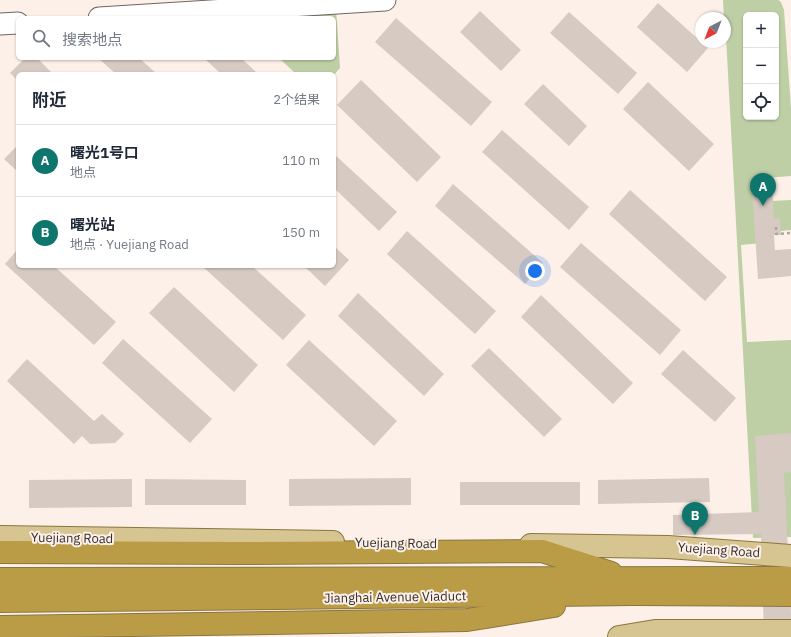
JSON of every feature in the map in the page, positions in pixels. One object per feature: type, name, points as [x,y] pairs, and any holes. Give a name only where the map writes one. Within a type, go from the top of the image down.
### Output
[{"type":"highway","points":[[0,552],[246,553],[542,551],[632,587]]},
{"type":"highway","name":"Jianghai Avenue Viaduct","points":[[0,579],[194,578],[632,587],[791,595]]},
{"type":"highway","name":"Jianghai Avenue Viaduct","points":[[0,601],[632,587],[791,578]]},
{"type":"highway","points":[[0,627],[467,620],[632,587]]},
{"type":"main road","name":"Yuejiang Road","points":[[0,537],[668,547],[791,556]]},
{"type":"main road","points":[[618,637],[655,631],[791,631]]},
{"type":"street","points":[[131,16],[385,0]]},
{"type":"street","points":[[0,24],[16,23]]},
{"type":"path","points":[[776,227],[776,234],[791,233]]},
{"type":"green space","points":[[723,0],[778,0],[781,2],[784,10],[791,108],[791,176],[753,179],[754,202],[791,200],[791,230],[772,232],[772,242],[741,245],[747,342],[791,340],[791,537],[753,538],[727,48],[731,48],[731,12],[724,12]]},
{"type":"green space","points":[[336,9],[340,68],[336,73],[294,72],[281,60],[336,60],[336,16],[264,16]]},
{"type":"building","points":[[658,3],[695,36],[695,48],[708,48],[687,72],[637,27]]},
{"type":"building","points":[[480,11],[521,50],[501,71],[460,32]]},
{"type":"building","points":[[569,12],[637,73],[618,94],[550,33]]},
{"type":"building","points":[[396,18],[492,102],[471,126],[375,42]]},
{"type":"building","points":[[23,60],[39,60],[51,72],[16,72],[16,79],[10,73]]},
{"type":"building","points":[[100,60],[141,60],[155,72],[114,72]]},
{"type":"building","points":[[206,60],[243,60],[256,72],[219,72]]},
{"type":"building","points":[[361,80],[441,157],[417,182],[337,105]]},
{"type":"building","points":[[648,82],[714,144],[689,171],[623,109]]},
{"type":"building","points":[[543,84],[587,126],[569,146],[524,104]]},
{"type":"building","points":[[502,130],[589,207],[569,230],[482,152]]},
{"type":"building","points":[[16,147],[16,170],[4,159]]},
{"type":"building","points":[[336,156],[397,212],[379,231],[336,190]]},
{"type":"building","points":[[453,184],[543,263],[525,284],[435,206]]},
{"type":"building","points":[[772,186],[774,219],[780,218],[781,235],[774,235],[775,250],[791,249],[791,276],[758,279],[752,188]]},
{"type":"building","points":[[630,190],[727,277],[705,301],[609,214]]},
{"type":"building","points":[[407,231],[496,311],[475,334],[387,254]]},
{"type":"building","points":[[581,243],[681,330],[660,355],[560,267]]},
{"type":"building","points":[[336,248],[349,260],[325,286],[306,268],[336,268]]},
{"type":"building","points":[[16,251],[16,268],[56,268],[116,322],[94,345],[5,264]]},
{"type":"building","points":[[204,268],[254,268],[306,315],[283,340]]},
{"type":"building","points":[[174,287],[258,365],[234,392],[149,313]]},
{"type":"building","points":[[358,293],[444,374],[424,396],[338,316]]},
{"type":"building","points":[[541,295],[633,383],[613,404],[521,317]]},
{"type":"building","points":[[123,339],[212,419],[190,443],[102,363]]},
{"type":"building","points":[[309,340],[397,421],[374,446],[286,365]]},
{"type":"building","points":[[489,348],[562,419],[544,437],[471,366]]},
{"type":"building","points":[[683,350],[736,398],[715,422],[661,374]]},
{"type":"building","points":[[27,359],[94,421],[102,414],[124,434],[115,443],[90,444],[82,436],[74,444],[7,381]]},
{"type":"building","points":[[791,433],[791,472],[784,473],[791,637],[764,637],[761,534],[673,535],[673,515],[759,512],[755,436]]},
{"type":"building","points":[[411,478],[411,505],[289,506],[289,479]]},
{"type":"building","points":[[709,478],[710,502],[598,504],[598,480]]},
{"type":"building","points":[[132,479],[132,507],[29,508],[29,480]]},
{"type":"building","points":[[145,479],[246,480],[246,505],[145,505]]},
{"type":"building","points":[[460,482],[580,482],[580,505],[460,505]]},
{"type":"place","name":"曙光1号口","points":[[763,206]]},
{"type":"place","name":"曙光站","points":[[695,535]]}]
